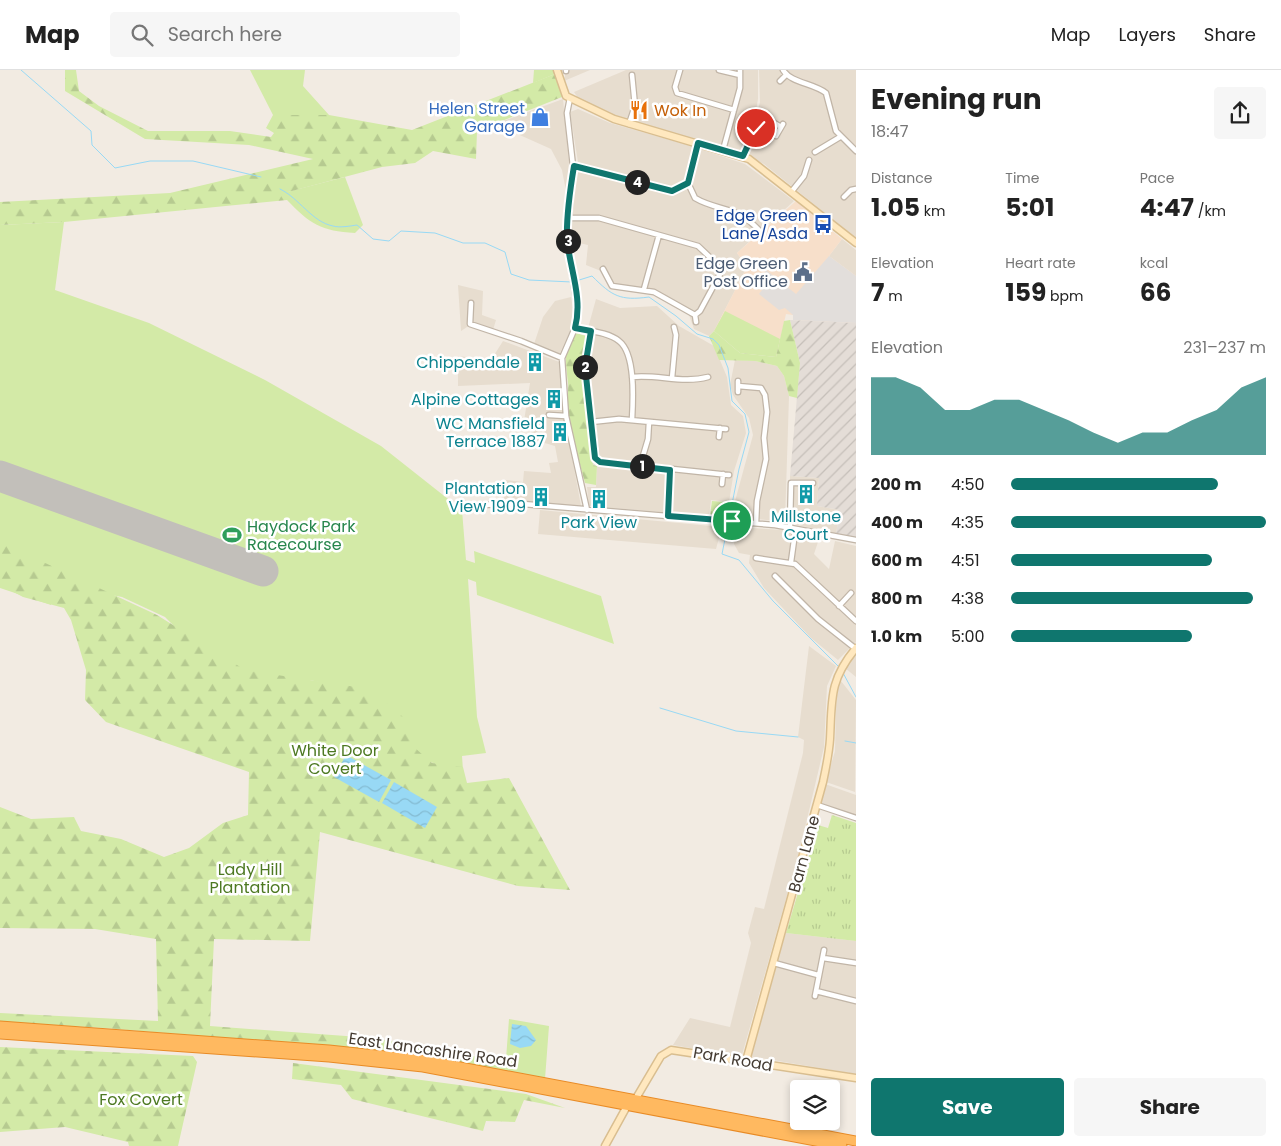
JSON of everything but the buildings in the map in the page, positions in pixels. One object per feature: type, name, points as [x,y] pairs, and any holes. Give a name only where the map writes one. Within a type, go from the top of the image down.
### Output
[{"type":"highway","name":"East Lancashire Road","points":[[0,1026],[378,1055],[480,1070],[856,1141]]},
{"type":"highway","name":"East Lancashire Road","points":[[0,1034],[387,1063],[481,1077],[842,1146]]},
{"type":"street","points":[[557,70],[564,93],[570,98],[599,112],[629,124],[743,156],[856,243]]},
{"type":"street","points":[[680,70],[675,87],[677,93],[734,110]]},
{"type":"street","points":[[719,70],[740,72],[740,88],[723,150]]},
{"type":"street","points":[[783,70],[786,75],[813,85],[826,93],[834,126],[840,137],[856,150]]},
{"type":"street","points":[[780,81],[786,75]]},
{"type":"street","points":[[626,81],[632,78],[635,108],[629,124]]},
{"type":"street","points":[[570,98],[567,113],[574,166],[568,218],[568,241],[578,312],[575,328],[562,358],[566,416],[586,510]]},
{"type":"street","points":[[743,156],[753,133],[760,123],[771,121],[782,126],[776,136]]},
{"type":"street","points":[[814,152],[840,137]]},
{"type":"street","points":[[698,143],[688,183],[696,199],[733,210],[748,218],[759,230]]},
{"type":"street","points":[[792,192],[804,176],[809,160]]},
{"type":"street","points":[[574,166],[670,192],[688,183]]},
{"type":"street","points":[[845,187],[849,192]]},
{"type":"street","points":[[844,197],[856,189]]},
{"type":"street","points":[[568,218],[599,218],[698,246],[719,268],[719,276],[700,311],[695,315]]},
{"type":"street","points":[[644,289],[659,235]]},
{"type":"street","points":[[612,270],[604,271],[612,286],[617,288],[644,289],[661,295],[695,315]]},
{"type":"street","points":[[471,302],[470,324],[521,340],[562,358]]},
{"type":"street","points":[[695,315],[696,322]]},
{"type":"street","points":[[575,328],[613,337],[622,342],[632,377],[632,420]]},
{"type":"street","points":[[672,378],[675,329],[682,330]]},
{"type":"street","points":[[591,331],[585,367],[597,461],[726,475],[722,484]]},
{"type":"street","points":[[632,377],[696,380],[708,377]]},
{"type":"street","points":[[738,387],[761,388],[765,395],[767,412],[764,438],[766,465],[757,501],[756,523]]},
{"type":"street","points":[[549,415],[566,416]]},
{"type":"street","points":[[591,422],[632,420],[726,429]]},
{"type":"street","points":[[640,466],[648,439],[650,422]]},
{"type":"street","points":[[719,437],[720,428]]},
{"type":"street","points":[[668,516],[670,470]]},
{"type":"street","points":[[790,526],[791,483],[813,483]]},
{"type":"street","points":[[476,505],[523,504],[790,526],[856,540]]},
{"type":"street","points":[[791,562],[794,533]]},
{"type":"street","points":[[756,558],[795,564],[856,621]]},
{"type":"street","points":[[775,576],[818,618],[856,649]]},
{"type":"street","points":[[776,588],[781,582]]},
{"type":"street","points":[[839,606],[851,593]]},
{"type":"street","name":"Barn Lane","points":[[746,1061],[817,805],[828,757],[832,692],[840,670],[856,649]]},
{"type":"street","points":[[817,805],[856,818]]},
{"type":"street","points":[[824,950],[815,993],[856,1002]]},
{"type":"street","points":[[822,958],[856,963]]},
{"type":"street","points":[[774,964],[818,975]]},
{"type":"street","name":"Park Road","points":[[635,1100],[661,1056],[672,1050],[813,1073],[856,1078]]},
{"type":"street","points":[[604,1146],[627,1106]]},
{"type":"shaded area","points":[[566,70],[590,70],[564,81]]},
{"type":"shaded area","points":[[626,70],[758,70],[758,99],[753,128],[760,102],[759,70],[856,70],[856,238],[764,164],[743,153],[626,120],[578,98],[574,92]]},
{"type":"shaded area","points":[[563,99],[569,162],[566,191],[562,170],[551,149],[495,124]]},
{"type":"shaded area","points":[[578,109],[610,123],[688,145],[745,164],[794,201],[737,253],[747,267],[714,331],[709,336],[694,329],[689,315],[661,298],[643,291],[610,288],[601,271],[586,265],[588,245],[570,241],[575,171],[578,162],[570,112]]},
{"type":"shaded area","points":[[796,201],[842,239],[829,256],[856,276],[856,323],[793,320],[793,315],[786,314],[776,357],[714,331],[747,267],[737,253]]},
{"type":"shaded area","points":[[842,239],[856,250],[856,276],[829,256]]},
{"type":"shaded area","points":[[829,256],[856,276],[856,323],[793,320],[793,315],[785,308],[779,310],[759,294],[762,290],[759,288],[766,270],[796,294]]},
{"type":"shaded area","points":[[458,285],[483,291],[482,315],[496,320],[493,330],[470,325],[461,331]]},
{"type":"shaded area","points":[[571,297],[574,313],[571,329],[559,355],[534,344],[543,317],[555,301]]},
{"type":"shaded area","points":[[596,299],[620,308],[657,306],[679,326],[714,346],[727,377],[731,405],[743,416],[746,433],[734,471],[729,502],[711,500],[709,516],[589,506],[587,487],[596,487],[597,465],[593,465],[583,359],[588,328]]},
{"type":"shaded area","points":[[790,320],[856,323],[856,538],[836,534],[840,510],[817,506],[819,478],[790,476],[800,363]]},
{"type":"shaded area","points":[[503,341],[562,363],[562,403],[581,506],[504,499],[505,480],[523,482],[524,471],[551,473],[549,463],[558,462],[555,446],[531,439],[531,421],[524,421],[530,383],[458,386],[458,356],[491,360]]},
{"type":"shaded area","points":[[735,360],[755,361],[777,366],[784,376],[789,396],[785,522],[731,516],[753,435],[749,418],[733,395],[730,385]]},
{"type":"shaded area","points":[[790,476],[819,478],[817,506],[840,510],[836,534],[790,523]]},
{"type":"shaded area","points":[[540,510],[722,527],[716,549],[538,534]]},
{"type":"shaded area","points":[[736,527],[798,531],[820,536],[814,554],[829,569],[835,541],[856,546],[856,642],[838,660],[811,638],[764,588],[749,563],[750,555],[739,553],[734,544]]},
{"type":"shaded area","points":[[809,646],[836,666],[827,686],[824,747],[800,849],[742,1055],[736,1056],[673,1045],[690,1018],[730,1027],[751,943],[748,933],[755,907],[764,909],[803,753],[804,740],[798,737]]},
{"type":"shaded area","points":[[856,653],[856,677],[845,668]]},
{"type":"shaded area","points":[[841,681],[856,700],[855,792],[826,782],[835,751],[836,707],[838,686]]},
{"type":"shaded area","points":[[825,784],[856,795],[856,816],[820,803]]},
{"type":"shaded area","points":[[786,933],[856,941],[856,1074],[748,1056]]},
{"type":"green space","points":[[65,70],[76,70],[79,91],[99,106],[148,131],[230,131],[271,137],[274,133],[266,128],[273,115],[329,115],[412,130],[555,74],[562,97],[477,131],[476,159],[433,151],[415,163],[382,167],[288,192],[287,200],[64,222],[0,225],[0,202],[170,193],[313,159],[249,145],[145,139],[65,91]]},
{"type":"green space","points":[[250,70],[305,70],[303,86],[329,115],[273,115]]},
{"type":"green space","points":[[534,70],[555,70],[555,74],[533,83]]},
{"type":"green space","points":[[345,177],[363,225],[355,233],[333,230],[317,225],[287,200],[287,192]]},
{"type":"green space","name":"Haydock Park Racecourse","points":[[64,222],[55,290],[149,323],[265,380],[381,446],[462,510],[466,560],[475,563],[474,551],[601,596],[614,644],[477,595],[476,582],[468,579],[477,717],[486,753],[462,756],[463,770],[441,766],[422,759],[327,684],[310,680],[282,684],[256,684],[178,630],[165,617],[122,597],[106,594],[54,593],[51,605],[0,588],[0,225]]},
{"type":"green space","points":[[725,311],[780,339],[776,357],[740,353],[714,331]]},
{"type":"green space","points":[[790,320],[800,363],[797,398],[789,396],[784,376],[777,366],[755,361],[719,360],[709,336],[714,331],[740,353],[776,357],[784,321]]},
{"type":"green space","points":[[577,333],[586,336],[582,368],[593,465],[597,466],[596,485],[585,483],[567,413],[566,356],[569,344]]},
{"type":"green space","points":[[712,501],[725,502],[722,517],[710,516]]},
{"type":"green space","points":[[0,542],[157,615],[245,670],[369,689],[408,721],[415,748],[432,763],[463,767],[467,783],[509,778],[570,890],[518,886],[320,832],[310,941],[214,939],[210,1026],[373,1038],[506,1062],[505,1072],[372,1050],[104,1028],[0,1022],[0,1013],[158,1021],[156,939],[95,929],[0,928],[0,807],[31,819],[74,817],[81,831],[121,839],[164,857],[189,848],[223,823],[248,815],[249,772],[106,722],[85,700],[86,670],[71,620],[64,608],[23,597],[6,588],[0,588]]},
{"type":"green space","points":[[832,815],[856,823],[856,941],[786,933],[818,825],[828,828]]},
{"type":"green space","points":[[509,1019],[549,1026],[545,1079],[505,1072]]},
{"type":"green space","name":"Fox Covert","points":[[0,1047],[193,1056],[197,1062],[178,1146],[129,1146],[128,1142],[65,1127],[0,1132]]},
{"type":"green space","points":[[293,1063],[526,1094],[565,1108],[524,1100],[515,1122],[486,1121],[483,1131],[352,1099],[341,1085],[292,1079]]},
{"type":"water","points":[[346,755],[391,780],[379,802],[334,777]]},
{"type":"water","points":[[394,782],[437,807],[425,828],[382,803]]},
{"type":"water","points":[[512,1024],[526,1026],[536,1040],[531,1046],[520,1048],[510,1044]]},
{"type":"waterway","points":[[21,70],[91,131],[92,145],[115,168],[150,161],[193,161],[261,177]]},
{"type":"waterway","points":[[280,189],[325,224],[339,227],[357,225],[373,239],[389,241],[401,231],[435,233],[463,243],[485,243],[505,252],[511,274],[529,280],[572,282]]},
{"type":"waterway","points":[[576,281],[592,276],[617,296],[631,298],[649,297],[697,334],[713,339],[719,345],[728,368],[732,401],[745,414],[749,432],[739,469],[722,554],[739,560],[773,601],[840,668]]},
{"type":"waterway","points":[[842,671],[856,697]]},
{"type":"waterway","points":[[660,708],[736,731],[798,737]]},
{"type":"waterway","points":[[845,741],[856,743]]},
{"type":"runway","points":[[0,476],[263,571]]},
{"type":"place","name":"Wok In","points":[[639,110]]},
{"type":"place","name":"Helen Street Garage","points":[[540,117]]},
{"type":"place","name":"Edge Green Lane/Asda","points":[[823,224]]},
{"type":"place","name":"Edge Green Post Office","points":[[803,272]]},
{"type":"place","name":"Chippendale","points":[[535,362]]},
{"type":"place","name":"Alpine Cottages","points":[[554,399]]},
{"type":"place","name":"WC Mansfield Terrace 1887","points":[[560,432]]},
{"type":"place","name":"Millstone Court","points":[[806,494]]},
{"type":"place","name":"Plantation View 1909","points":[[541,497]]},
{"type":"place","name":"Park View","points":[[599,499]]},
{"type":"place","name":"Haydock Park Racecourse","points":[[232,535]]},
{"type":"route","points":[[732,521],[668,516],[670,470],[600,462],[595,458],[585,367],[585,357],[591,331],[575,328],[578,312],[567,236],[568,215],[574,166],[670,192],[688,183],[698,143],[743,156],[756,128]]},
{"type":"park label","name":"White Door Covert","points":[[335,759]]},
{"type":"park label","name":"Lady Hill Plantation","points":[[250,878]]}]
